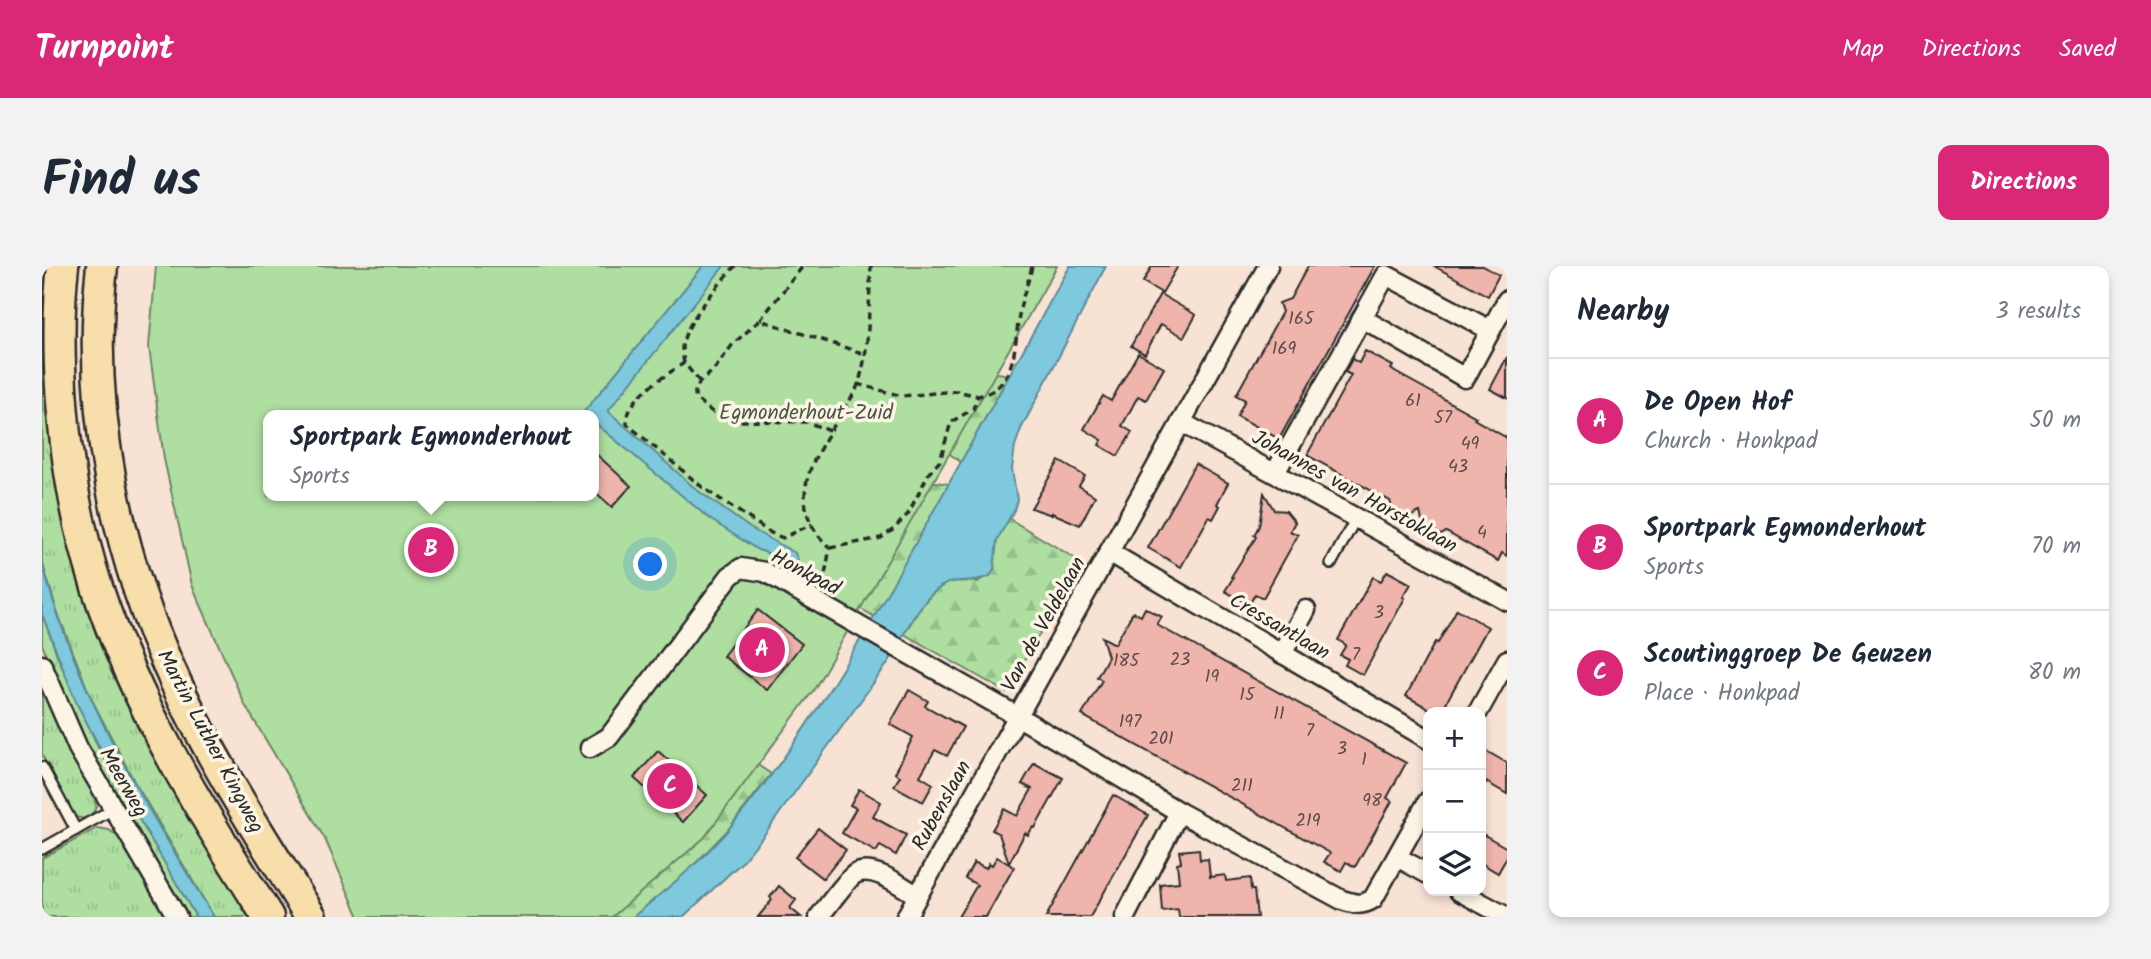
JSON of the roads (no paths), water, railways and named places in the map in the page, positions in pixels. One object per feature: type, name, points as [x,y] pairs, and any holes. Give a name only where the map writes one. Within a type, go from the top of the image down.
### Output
[{"type":"highway","name":"Martin Luther Kingweg","points":[[63,266],[60,350],[66,449],[74,498],[97,588],[119,648],[146,707],[224,849],[268,917]]},
{"type":"highway","name":"Martin Luther Kingweg","points":[[102,266],[98,342],[102,413],[111,482],[133,573],[149,619],[180,690],[255,826],[312,917]]},
{"type":"street","name":"Van de Veldelaan","points":[[1268,266],[1017,716],[1179,812],[1342,900],[1369,910],[1423,810]]},
{"type":"street","points":[[1275,473],[1387,275],[1490,330]]},
{"type":"street","points":[[1362,318],[1465,378],[1507,300]]},
{"type":"street","name":"Johannes van Horstoklaan","points":[[1181,422],[1507,601]]},
{"type":"street","name":"Cressantlaan","points":[[1109,552],[1423,736]]},
{"type":"street","name":"Honkpad","points":[[590,748],[608,737],[735,571],[741,568],[765,572],[1017,716]]},
{"type":"street","points":[[1282,653],[1306,610]]},
{"type":"street","points":[[1481,707],[1507,660]]},
{"type":"street","name":"Meerweg","points":[[42,665],[78,748],[177,917]]},
{"type":"street","name":"Rubenslaan","points":[[906,917],[1017,716]]},
{"type":"street","points":[[1132,914],[1179,812]]},
{"type":"street","points":[[1397,857],[1423,871]]},
{"type":"street","points":[[819,917],[855,874],[876,873],[917,895]]},
{"type":"street","points":[[1468,896],[1507,917]]},
{"type":"lane","points":[[1331,564],[1356,518]]},
{"type":"lane","points":[[42,766],[76,830]]},
{"type":"lane","points":[[42,849],[113,810]]},
{"type":"water","points":[[703,266],[724,266],[608,411],[697,490],[750,528],[795,553],[798,560],[796,564],[791,565],[758,550],[711,520],[599,426],[599,410],[585,410]]},
{"type":"water","points":[[1070,266],[1106,266],[1021,429],[1015,446],[1012,469],[1017,500],[997,540],[994,569],[990,576],[948,583],[930,596],[914,617],[890,660],[742,862],[683,917],[633,917],[694,865],[727,831],[810,720],[883,602]]},
{"type":"water","points":[[42,561],[56,609],[92,701],[138,789],[214,917],[196,917],[121,788],[77,704],[42,614]]},
{"type":"place","name":"Sportpark Egmonderhout","points":[[431,550]]},
{"type":"place","name":"De Open Hof","points":[[762,650]]},
{"type":"place","name":"Scoutinggroep De Geuzen","points":[[670,786]]},
{"type":"park label","name":"Egmonderhout-Zuid","points":[[806,412]]}]
